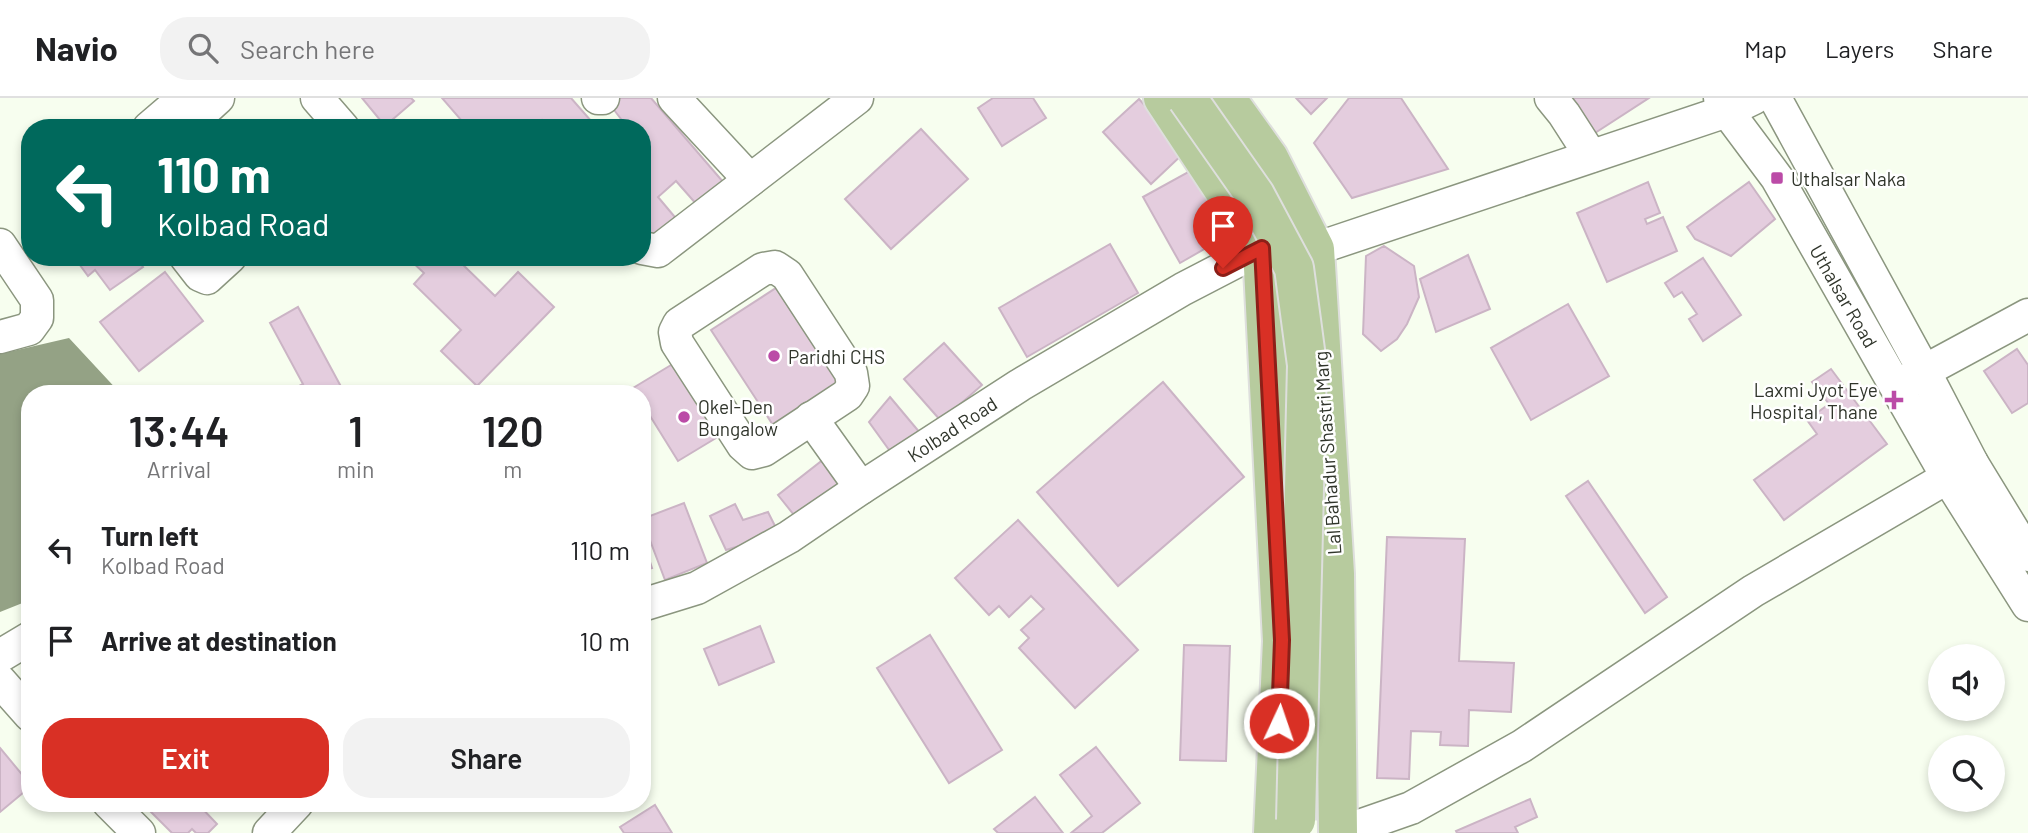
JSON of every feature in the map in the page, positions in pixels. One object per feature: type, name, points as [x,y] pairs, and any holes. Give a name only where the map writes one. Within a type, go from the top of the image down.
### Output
[{"type":"main road","points":[[1163,98],[1262,248],[1282,640],[1288,829]]},
{"type":"main road","points":[[1187,98],[1255,195],[1294,268],[1307,365],[1288,829]]},
{"type":"main road","name":"Lal Bahadur Shastri Marg","points":[[1226,98],[1269,158],[1314,248],[1335,574],[1339,833]]},
{"type":"street","points":[[160,119],[184,98]]},
{"type":"street","points":[[195,119],[218,98]]},
{"type":"street","points":[[317,98],[335,119]]},
{"type":"street","points":[[674,98],[750,180]]},
{"type":"street","points":[[1552,98],[1591,156]]},
{"type":"street","points":[[1339,833],[1411,808],[1522,746],[1753,591],[1960,470],[1924,371],[1775,98]]},
{"type":"street","points":[[651,250],[658,251],[851,100]]},
{"type":"street","points":[[1262,248],[1314,248],[1591,156],[1734,102]]},
{"type":"street","name":"Uthalsar Road","points":[[1734,102],[1896,387],[1960,470],[2021,561],[2028,605]]},
{"type":"street","points":[[0,245],[37,300],[37,318],[29,329],[0,337]]},
{"type":"street","name":"Kolbad Road","points":[[651,602],[697,589],[789,537],[1020,385],[1183,289],[1262,248]]},
{"type":"street","points":[[193,266],[200,275],[207,278],[220,266]]},
{"type":"street","points":[[775,267],[787,275],[851,373],[853,386],[847,395],[811,418],[764,450],[752,453],[743,445],[677,343],[675,331],[679,324],[763,270],[775,267]]},
{"type":"street","points":[[1896,387],[2028,315]]},
{"type":"street","points":[[811,418],[861,488]]},
{"type":"street","points":[[0,656],[21,643]]},
{"type":"street","points":[[0,681],[21,705]]},
{"type":"street","points":[[118,812],[139,833]]},
{"type":"street","points":[[270,833],[289,812]]},
{"type":"shaded area","points":[[69,338],[113,385],[21,385],[21,604],[0,612],[0,354]]},
{"type":"building","points":[[362,98],[411,98],[414,101],[393,119],[379,119]]},
{"type":"building","points":[[442,98],[571,98],[589,119],[460,119]]},
{"type":"building","points":[[620,98],[651,98],[724,183],[698,206],[676,181],[658,197],[679,222],[651,247],[651,119],[621,119],[611,106]]},
{"type":"building","points":[[993,98],[1033,98],[1046,118],[1002,146],[978,108]]},
{"type":"building","points":[[1296,98],[1327,98],[1311,114]]},
{"type":"building","points":[[1349,98],[1401,98],[1448,169],[1352,198],[1314,143]]},
{"type":"building","points":[[1563,98],[1649,98],[1595,133]]},
{"type":"building","points":[[1139,99],[1186,151],[1151,184],[1103,132]]},
{"type":"building","points":[[921,129],[968,179],[891,249],[845,199]]},
{"type":"building","points":[[1190,171],[1227,236],[1180,263],[1143,197]]},
{"type":"building","points":[[1648,182],[1660,213],[1645,219],[1647,224],[1663,217],[1677,251],[1607,282],[1577,213]]},
{"type":"building","points":[[1749,182],[1775,219],[1731,256],[1695,239],[1687,227]]},
{"type":"building","points":[[1110,244],[1138,293],[1027,357],[999,308]]},
{"type":"building","points":[[1384,246],[1414,266],[1419,297],[1397,339],[1381,351],[1363,334],[1366,256]]},
{"type":"building","points":[[1468,255],[1490,309],[1436,332],[1420,279]]},
{"type":"building","points":[[1703,258],[1741,315],[1703,341],[1689,319],[1697,314],[1682,292],[1674,297],[1665,283]]},
{"type":"building","points":[[81,266],[143,267],[110,290],[95,270],[88,276]]},
{"type":"building","points":[[416,266],[464,266],[495,296],[518,272],[554,307],[476,385],[441,351],[461,330],[414,284],[424,273]]},
{"type":"building","points":[[165,272],[203,321],[139,371],[100,322]]},
{"type":"building","name":"Paridhi CHS","points":[[776,288],[838,382],[773,425],[711,330]]},
{"type":"building","points":[[1568,304],[1609,376],[1531,420],[1491,348]]},
{"type":"building","points":[[298,307],[340,385],[301,385],[303,384],[270,323]]},
{"type":"building","points":[[944,343],[982,385],[941,421],[904,379]]},
{"type":"building","points":[[2017,349],[2028,365],[2028,403],[2012,413],[1984,371]]},
{"type":"building","name":"Okel-Den Bungalow","points":[[681,359],[726,432],[678,461],[651,418],[651,385],[638,385]]},
{"type":"building","points":[[1831,369],[1887,444],[1784,520],[1754,480],[1817,434],[1807,420],[1829,404],[1812,382]]},
{"type":"building","points":[[1163,382],[1244,477],[1118,586],[1037,492]]},
{"type":"building","points":[[890,397],[931,446],[905,472],[869,422]]},
{"type":"building","points":[[824,459],[843,484],[798,520],[778,495]]},
{"type":"building","points":[[1588,481],[1667,597],[1645,613],[1566,496]]},
{"type":"building","points":[[684,503],[707,563],[665,580],[651,543],[651,516]]},
{"type":"building","points":[[735,504],[743,520],[768,512],[779,534],[726,550],[710,516]]},
{"type":"building","points":[[1018,520],[1138,650],[1075,708],[1019,648],[1029,638],[1021,630],[1044,609],[1031,596],[1009,617],[999,606],[989,615],[955,578]]},
{"type":"building","points":[[1387,537],[1465,539],[1459,661],[1514,663],[1511,712],[1469,710],[1468,746],[1440,745],[1441,732],[1411,731],[1409,779],[1377,778]]},
{"type":"building","points":[[760,626],[774,662],[719,685],[704,649]]},
{"type":"building","points":[[930,635],[1002,750],[949,783],[877,668]]},
{"type":"building","points":[[1184,645],[1230,646],[1226,761],[1180,760]]},
{"type":"building","points":[[1096,747],[1140,803],[1102,833],[1071,833],[1092,816],[1060,775]]},
{"type":"building","points":[[0,748],[21,773],[21,794],[0,812]]},
{"type":"building","points":[[1035,797],[1063,833],[998,833],[994,829]]},
{"type":"building","points":[[1530,799],[1537,817],[1515,827],[1518,833],[1456,831]]},
{"type":"building","points":[[655,805],[672,833],[624,833],[620,827],[644,812],[651,812],[651,808]]},
{"type":"building","points":[[151,812],[206,812],[217,824],[208,833],[196,833],[192,829],[188,833],[172,833]]},
{"type":"place","name":"Uthalsar Naka","points":[[1777,178]]},
{"type":"place","name":"Paridhi CHS","points":[[774,356]]},
{"type":"place","name":"Laxmi Jyot Eye Hospital, Thane","points":[[1894,400]]},
{"type":"place","name":"Okel-Den Bungalow","points":[[684,417]]},
{"type":"route","points":[[1223,268],[1262,248],[1282,640],[1279,723]]}]
